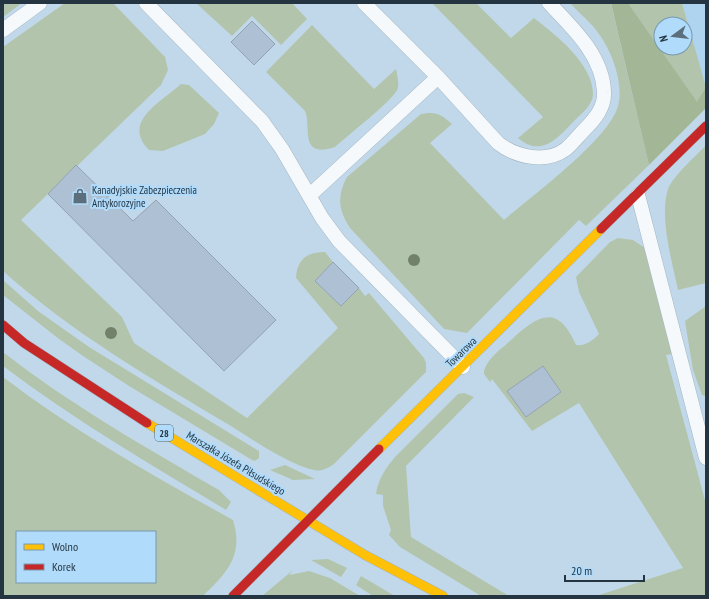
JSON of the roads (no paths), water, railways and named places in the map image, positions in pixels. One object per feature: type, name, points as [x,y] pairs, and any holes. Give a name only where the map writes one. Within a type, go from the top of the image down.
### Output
[{"type":"street","name":"Towarowa","points":[[233,596],[307,520],[638,195],[706,126]]},
{"type":"street","name":"Marszałka Józefa Piłsudskiego","points":[[3,325],[24,342],[73,376],[365,555],[443,596]]},
{"type":"lane","points":[[3,30],[40,3]]},
{"type":"lane","points":[[146,3],[262,121],[282,149],[339,241],[463,367]]},
{"type":"lane","points":[[364,3],[504,148],[520,155],[535,157],[545,157],[556,154],[565,149],[591,123],[601,109],[604,93],[603,85],[594,58],[579,36],[549,3]]},
{"type":"lane","points":[[310,195],[438,78]]},
{"type":"lane","points":[[638,195],[706,458]]},
{"type":"place","name":"Kanadyjskie Zabezpieczenia Antykorozyjne","points":[[80,196]]}]
